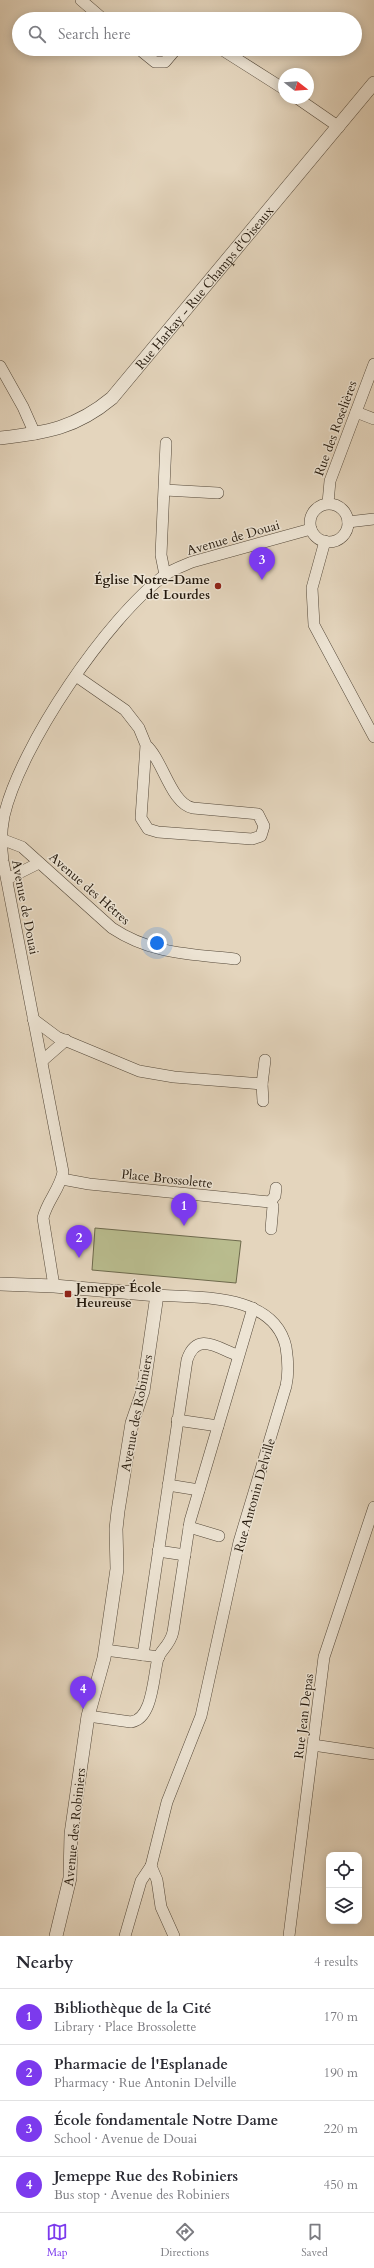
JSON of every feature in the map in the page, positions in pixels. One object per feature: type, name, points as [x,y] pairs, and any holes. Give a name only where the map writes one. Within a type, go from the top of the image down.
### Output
[{"type":"street","points":[[81,0],[95,12]]},
{"type":"street","points":[[148,56],[155,62],[165,62],[170,56]]},
{"type":"street","points":[[232,56],[278,85]]},
{"type":"street","name":"Rue Harkay - Rue Champs d'Oiseaux","points":[[0,438],[51,431],[74,423],[94,412],[112,398],[339,127],[374,83]]},
{"type":"street","points":[[306,104],[339,127]]},
{"type":"street","name":"Rue des Roselières","points":[[328,503],[330,481],[374,364]]},
{"type":"street","points":[[0,366],[23,407],[34,434]]},
{"type":"street","points":[[356,412],[374,419]]},
{"type":"street","points":[[165,575],[161,555],[166,443]]},
{"type":"street","points":[[165,490],[218,493]]},
{"type":"street","points":[[328,503],[338,506],[345,512],[348,522],[346,530],[341,537],[333,541],[325,542],[316,537],[311,529],[310,517],[317,508],[328,503]]},
{"type":"street","points":[[348,522],[374,519]]},
{"type":"street","name":"Avenue de Douai","points":[[62,1179],[62,1162],[33,1019],[1,839],[4,815],[19,774],[45,724],[76,676],[124,615],[165,575],[192,562],[311,529]]},
{"type":"street","points":[[325,542],[312,588],[314,625],[374,737]]},
{"type":"street","points":[[76,676],[125,710],[139,728],[146,745],[155,754],[183,804],[193,808],[255,813],[262,820],[264,826],[261,836],[252,839],[158,832],[148,829],[142,821],[141,813],[146,745]]},
{"type":"street","name":"Avenue des Hêtres","points":[[1,839],[22,847],[112,928],[135,942],[163,951],[235,959]]},
{"type":"street","points":[[7,879],[39,863]]},
{"type":"street","points":[[33,1019],[51,1033],[66,1040],[126,1066],[151,1074],[262,1084]]},
{"type":"street","points":[[42,1061],[66,1040]]},
{"type":"street","points":[[263,1101],[262,1084],[265,1060]]},
{"type":"street","points":[[54,1286],[43,1218],[45,1209],[62,1179]]},
{"type":"street","name":"Place Brossolette","points":[[62,1179],[89,1184],[270,1202]]},
{"type":"street","points":[[272,1229],[273,1206],[270,1202],[275,1196],[276,1188]]},
{"type":"street","name":"Rue Antonin Delville","points":[[0,1284],[54,1286],[227,1301],[253,1308],[274,1324],[285,1343],[288,1367],[286,1386],[239,1542],[200,1716],[167,1802],[151,1866]]},
{"type":"street","name":"Avenue des Robiniers","points":[[56,1936],[70,1878],[71,1834],[88,1716],[105,1650],[117,1568],[116,1529],[118,1511],[132,1423],[143,1391],[157,1295]]},
{"type":"street","points":[[88,1716],[131,1722],[142,1718],[148,1703],[159,1657],[170,1644],[189,1527],[237,1355],[253,1308]]},
{"type":"street","points":[[143,1655],[186,1360],[194,1348],[203,1344],[213,1344],[237,1355]]},
{"type":"street","points":[[177,1420],[218,1426]]},
{"type":"street","points":[[168,1485],[199,1490]]},
{"type":"street","name":"Rue Jean Depas","points":[[289,1936],[324,1657],[374,1507]]},
{"type":"street","points":[[189,1527],[219,1536]]},
{"type":"street","points":[[158,1551],[185,1555]]},
{"type":"street","points":[[105,1650],[159,1657]]},
{"type":"street","points":[[313,1745],[374,1754]]},
{"type":"street","points":[[125,1936],[140,1881],[151,1866]]},
{"type":"street","points":[[151,1866],[157,1880],[162,1907],[174,1936]]},
{"type":"green space","points":[[95,1228],[241,1241],[236,1283],[92,1270]]},
{"type":"place","name":"École fondamentale Notre Dame","points":[[262,580]]},
{"type":"place","name":"Église Notre-Dame de Lourdes","points":[[218,586]]},
{"type":"place","name":"Bibliothèque de la Cité","points":[[184,1226]]},
{"type":"place","name":"Pharmacie de l'Esplanade","points":[[79,1258]]},
{"type":"place","name":"Jemeppe École Heureuse","points":[[68,1294]]},
{"type":"place","name":"Jemeppe Rue des Robiniers","points":[[83,1709]]}]
